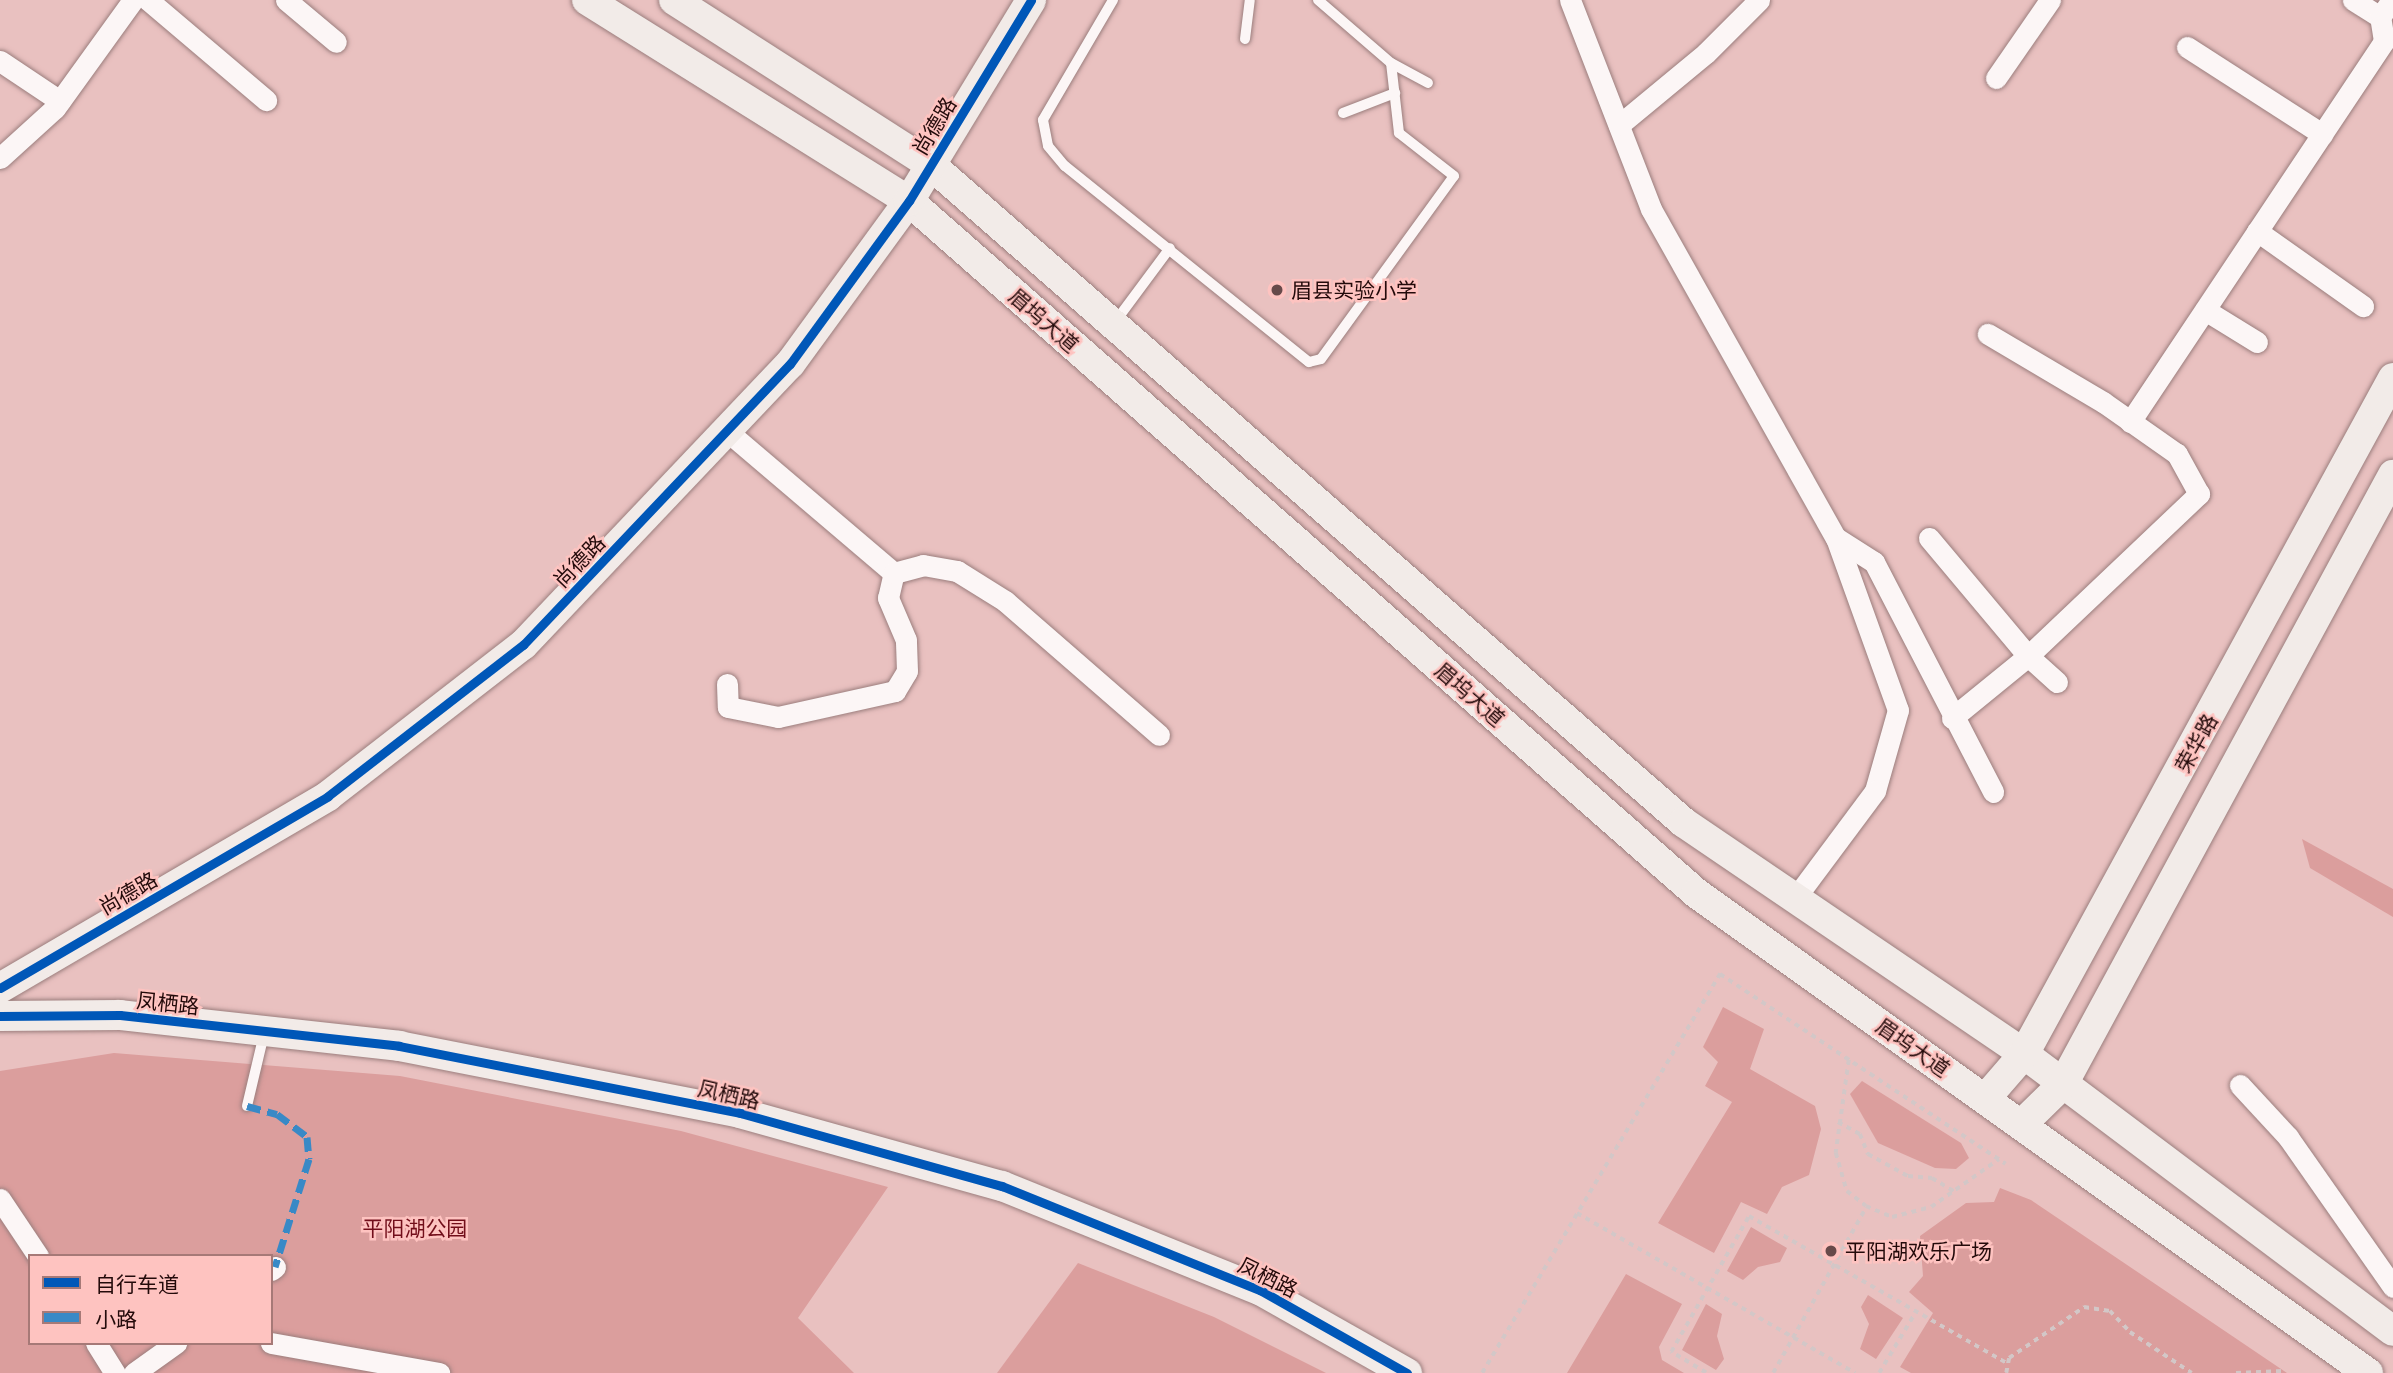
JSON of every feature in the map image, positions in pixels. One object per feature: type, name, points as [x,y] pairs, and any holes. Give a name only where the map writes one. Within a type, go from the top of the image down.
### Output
[{"type":"street","points":[[0,158],[19,147],[60,101],[133,0]]},
{"type":"street","points":[[148,0],[266,100]]},
{"type":"street","points":[[286,0],[336,42]]},
{"type":"street","name":"眉坞大道","points":[[587,0],[909,201],[1696,893],[2368,1373]]},
{"type":"street","name":"眉坞大道","points":[[674,0],[930,165],[1683,822],[1793,901],[2024,1054],[2393,1331]]},
{"type":"street","name":"尚德路","points":[[0,988],[350,779],[523,645],[790,364],[909,201],[1031,0]]},
{"type":"street","points":[[1570,0],[1651,209],[1836,537],[1898,710],[1875,791],[1793,901]]},
{"type":"street","points":[[1619,125],[1706,53],[1759,0]]},
{"type":"street","points":[[1996,78],[2050,0]]},
{"type":"street","points":[[2130,422],[2384,41],[2386,9],[2353,0]]},
{"type":"street","points":[[2187,47],[2322,134]]},
{"type":"street","points":[[0,61],[60,101]]},
{"type":"street","points":[[2257,231],[2363,306]]},
{"type":"street","points":[[2205,310],[2257,342]]},
{"type":"street","points":[[1952,718],[2028,656],[2199,494],[2177,454],[1988,334]]},
{"type":"street","name":"荣华路","points":[[1985,1099],[2024,1054],[2393,378]]},
{"type":"street","points":[[727,431],[894,573]]},
{"type":"street","points":[[2021,1125],[2063,1084],[2393,475]]},
{"type":"street","points":[[1836,537],[1874,562],[1952,718],[1993,792]]},
{"type":"street","points":[[1929,538],[2028,656],[2057,682]]},
{"type":"street","points":[[894,573],[923,565],[957,571],[1005,601],[1159,735]]},
{"type":"street","points":[[727,684],[728,707],[778,717],[895,691],[906,671],[906,640],[888,598],[894,573]]},
{"type":"street","name":"凤栖路","points":[[0,1016],[120,1015],[399,1046],[740,1113],[1002,1186],[1260,1290],[1406,1373]]},
{"type":"street","points":[[2240,1085],[2288,1137],[2393,1287]]},
{"type":"street","points":[[0,1199],[37,1254]]},
{"type":"street","points":[[273,1343],[439,1373]]},
{"type":"street","points":[[97,1345],[116,1373]]},
{"type":"street","points":[[134,1373],[173,1345]]},
{"type":"lane","points":[[1113,0],[1043,120],[1048,146],[1065,166],[1309,362],[1321,359],[1454,176],[1399,133],[1391,63]]},
{"type":"lane","points":[[1245,39],[1250,0]]},
{"type":"lane","points":[[1318,0],[1391,63],[1428,83]]},
{"type":"lane","points":[[1343,113],[1395,93]]},
{"type":"lane","points":[[1113,324],[1170,248]]},
{"type":"lane","points":[[247,1106],[265,1032]]},
{"type":"path","points":[[1482,1373],[1720,974],[2006,1164]]},
{"type":"path","points":[[1849,1060],[1838,1122],[1836,1153],[1847,1191],[1866,1206],[1892,1217],[1931,1208],[1999,1159]]},
{"type":"path","points":[[1838,1122],[1860,1134],[1868,1154],[1954,1191]]},
{"type":"path","points":[[1773,1373],[1866,1206]]},
{"type":"path","points":[[1577,1213],[1855,1373]]},
{"type":"path","points":[[1706,1373],[1671,1352],[1749,1216],[1835,1263],[1915,1313],[2007,1363]]},
{"type":"path","points":[[2006,1373],[2007,1363],[2084,1307],[2110,1311],[2130,1332],[2192,1373]]},
{"type":"path","points":[[1879,1373],[1915,1313]]},
{"type":"path","points":[[2236,1373],[2283,1371]]},
{"type":"green space","points":[[2302,839],[2393,889],[2393,917],[2310,868]]},
{"type":"green space","points":[[1723,1007],[1764,1029],[1750,1069],[1815,1106],[1821,1129],[1809,1175],[1782,1187],[1767,1214],[1741,1202],[1714,1253],[1658,1223],[1732,1102],[1705,1086],[1718,1062],[1703,1047]]},
{"type":"green space","name":"平阳湖公园","points":[[114,1053],[400,1076],[681,1131],[888,1187],[798,1318],[854,1373],[0,1373],[0,1071]]},
{"type":"green space","points":[[1862,1081],[1961,1143],[1969,1158],[1956,1169],[1935,1168],[1878,1143],[1850,1094]]},
{"type":"green space","points":[[2000,1188],[2031,1200],[2287,1373],[1911,1373],[1900,1367],[1933,1313],[1909,1292],[1923,1276],[1920,1236],[1966,1203],[1994,1202]]},
{"type":"green space","points":[[1751,1227],[1787,1248],[1780,1262],[1758,1267],[1743,1280],[1727,1271]]},
{"type":"green space","points":[[1078,1263],[1214,1317],[1326,1373],[997,1373]]},
{"type":"green space","points":[[1626,1274],[1682,1304],[1659,1347],[1662,1360],[1684,1373],[1567,1373]]},
{"type":"green space","points":[[1868,1295],[1903,1318],[1876,1359],[1860,1349],[1869,1324],[1861,1307]]},
{"type":"green space","points":[[1706,1304],[1722,1314],[1717,1336],[1724,1359],[1716,1370],[1682,1350]]},
{"type":"marked path","points":[[247,1106],[277,1114],[307,1137],[309,1159],[275,1267]]},
{"type":"cycle path","points":[[0,988],[328,796],[523,645],[790,364],[909,201],[1031,0]]},
{"type":"cycle path","points":[[0,1016],[120,1015],[399,1046],[740,1113],[1002,1186],[1260,1290],[1407,1373]]},
{"type":"place","name":"眉县实验小学","points":[[1277,290]]},
{"type":"place","name":"平阳湖欢乐广场","points":[[1831,1251]]}]
